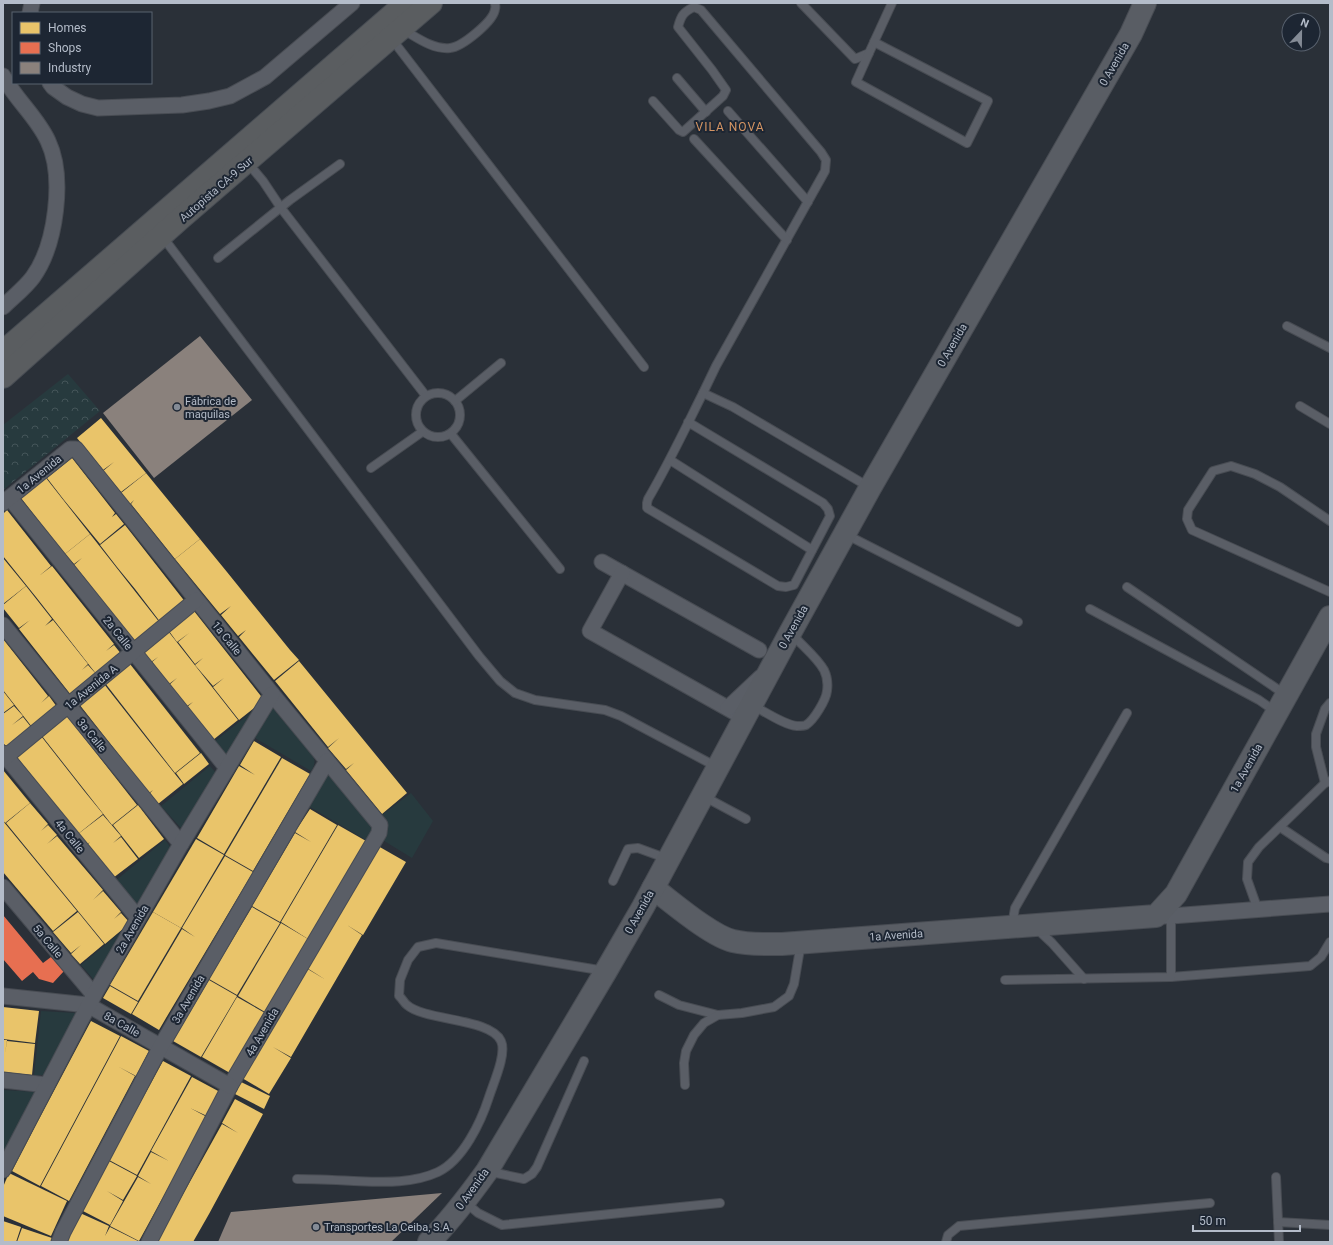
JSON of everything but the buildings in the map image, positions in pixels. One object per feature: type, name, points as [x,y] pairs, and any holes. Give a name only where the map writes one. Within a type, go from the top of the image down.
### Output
[{"type":"highway","name":"Autopista CA-9 Sur","points":[[3,352],[406,3]]},
{"type":"highway","name":"Autopista CA-9 Sur","points":[[3,377],[246,162],[431,3]]},
{"type":"street","points":[[51,84],[67,97],[82,104],[98,108],[182,105],[230,96],[265,77],[352,3]]},
{"type":"street","name":"0 Avenida","points":[[429,1242],[443,1228],[487,1171],[606,971],[653,888],[718,767],[741,710],[771,668],[870,488],[1131,34],[1145,3]]},
{"type":"street","points":[[3,76],[14,94],[38,124],[49,143],[57,171],[58,188],[56,212],[41,263],[33,277],[3,307]]},
{"type":"street","name":"1a Avenida","points":[[6,501],[70,449],[76,449]]},
{"type":"street","name":"1a Calle","points":[[76,449],[326,761],[380,825]]},
{"type":"street","name":"2a Calle","points":[[6,501],[133,652],[227,768]]},
{"type":"street","points":[[602,562],[759,650]]},
{"type":"street","points":[[622,573],[590,631],[741,710]]},
{"type":"street","name":"1a Avenida A","points":[[4,756],[68,706],[196,600]]},
{"type":"street","name":"1a Avenida","points":[[1163,916],[1330,617]]},
{"type":"street","name":"3a Calle","points":[[3,625],[182,844]]},
{"type":"street","name":"2a Avenida","points":[[4,1165],[91,1000],[138,918],[272,694]]},
{"type":"street","name":"4a Calle","points":[[4,756],[138,918]]},
{"type":"street","name":"3a Avenida","points":[[59,1242],[72,1214],[161,1046],[326,761]]},
{"type":"street","name":"4a Avenida","points":[[149,1242],[230,1086],[379,833],[380,825]]},
{"type":"street","name":"5a Calle","points":[[3,887],[91,1000]]},
{"type":"street","name":"1a Avenida","points":[[653,888],[720,936],[732,941],[755,944],[801,943],[1022,925],[1330,904]]},
{"type":"street","name":"8a Calle","points":[[3,996],[91,1000],[161,1046],[230,1086]]},
{"type":"street","points":[[3,1080],[47,1085]]},
{"type":"lane","points":[[396,33],[432,45],[451,48],[469,39],[486,25],[495,10],[495,3]]},
{"type":"lane","points":[[801,3],[855,59],[869,53]]},
{"type":"lane","points":[[874,42],[988,101],[966,144],[856,82],[874,42],[892,3]]},
{"type":"lane","points":[[652,101],[682,132],[723,96],[726,90],[678,27],[681,16],[689,9],[702,6],[826,160],[824,171],[808,202],[716,366],[647,503],[647,508],[778,586],[786,587],[794,584],[830,516],[828,509],[823,503],[688,422]]},
{"type":"lane","points":[[396,33],[644,367]]},
{"type":"lane","points":[[677,78],[706,112]]},
{"type":"lane","points":[[728,111],[808,202]]},
{"type":"lane","points":[[694,139],[787,240]]},
{"type":"lane","points":[[246,162],[263,181],[281,208],[426,396]]},
{"type":"lane","points":[[218,258],[340,164]]},
{"type":"lane","points":[[162,236],[479,656],[500,681],[515,693],[535,700],[605,710],[621,716],[718,767]]},
{"type":"lane","points":[[1287,326],[1330,348]]},
{"type":"lane","points":[[455,401],[501,363]]},
{"type":"lane","points":[[437,393],[448,395],[455,401],[461,414],[458,426],[451,434],[441,438],[431,437],[422,432],[417,423],[416,413],[419,404],[426,396],[437,393]]},
{"type":"lane","points":[[703,393],[733,407],[870,488]]},
{"type":"lane","points":[[1300,406],[1330,424]]},
{"type":"lane","points":[[371,468],[422,432]]},
{"type":"lane","points":[[451,434],[560,569]]},
{"type":"lane","points":[[670,460],[812,550]]},
{"type":"lane","points":[[1330,520],[1280,487],[1255,474],[1230,466],[1213,471],[1188,510],[1187,519],[1192,530],[1330,592]]},
{"type":"lane","points":[[844,534],[1018,622]]},
{"type":"lane","points":[[1127,587],[1282,704]]},
{"type":"lane","points":[[1090,609],[1259,700],[1282,704]]},
{"type":"lane","points":[[741,710],[795,726],[805,725],[812,720],[825,699],[827,691],[827,682],[824,670],[790,633]]},
{"type":"lane","points":[[1258,910],[1247,879],[1248,862],[1259,847],[1327,782],[1316,747],[1316,734],[1325,709],[1330,704]]},
{"type":"lane","points":[[1084,979],[1052,943],[1022,925],[1015,908],[1127,713]]},
{"type":"lane","points":[[703,795],[746,819]]},
{"type":"lane","points":[[1280,827],[1326,858],[1330,859]]},
{"type":"lane","points":[[613,881],[628,849],[638,848],[668,860]]},
{"type":"lane","points":[[1163,916],[1171,977]]},
{"type":"lane","points":[[1005,980],[1171,977],[1310,966],[1321,957],[1330,942]]},
{"type":"lane","points":[[297,1179],[390,1182],[420,1178],[439,1172],[454,1160],[474,1133],[499,1066],[502,1051],[501,1041],[494,1034],[483,1027],[420,1012],[407,1006],[400,996],[400,980],[408,960],[418,947],[436,943],[606,971]]},
{"type":"lane","points":[[659,995],[679,1005],[718,1015],[742,1013],[774,1007],[789,996],[794,984],[801,943]]},
{"type":"lane","points":[[685,1085],[684,1063],[686,1051],[694,1035],[704,1023],[718,1015]]},
{"type":"lane","points":[[487,1171],[524,1179],[532,1174],[537,1167],[584,1061]]},
{"type":"lane","points":[[1276,1177],[1279,1242]]},
{"type":"lane","points":[[464,1202],[478,1213],[502,1225],[720,1203]]},
{"type":"lane","points":[[946,1242],[948,1235],[959,1226],[1210,1203]]},
{"type":"lane","points":[[1278,1222],[1330,1225]]},
{"type":"green space","points":[[68,374],[100,411],[3,490],[3,425]]},
{"type":"green space","points":[[258,707],[227,756],[214,742]]},
{"type":"green space","points":[[272,707],[313,756],[314,764],[311,771],[255,738]]},
{"type":"green space","points":[[210,766],[216,773],[181,828],[161,806]]},
{"type":"green space","points":[[328,773],[372,826],[373,830],[366,840],[310,807]]},
{"type":"green space","points":[[411,793],[433,821],[412,858],[381,839],[384,819],[382,815]]},
{"type":"green space","points":[[165,840],[171,848],[137,907],[115,881]]},
{"type":"green space","points":[[126,928],[95,981],[81,965]]},
{"type":"green space","points":[[41,1011],[76,1013],[43,1075],[34,1075]]},
{"type":"green space","points":[[4,1090],[36,1092],[5,1154],[3,1154]]},
{"type":"place","name":"Fábrica de maquilas","points":[[177,407]]},
{"type":"place","name":"Transportes La Ceiba, S.A.","points":[[316,1227]]},
{"type":"district","name":"VILA NOVA","points":[[730,127]]}]
